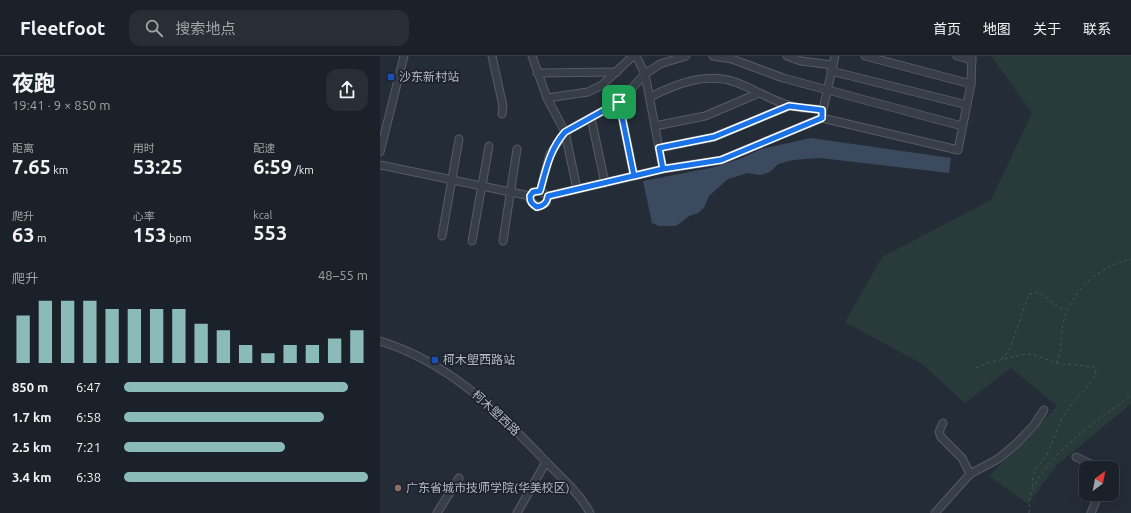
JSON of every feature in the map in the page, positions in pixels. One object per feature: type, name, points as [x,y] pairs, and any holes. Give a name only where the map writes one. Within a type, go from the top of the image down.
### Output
[{"type":"street","points":[[380,152],[404,56]]},
{"type":"street","points":[[492,56],[503,106],[502,114]]},
{"type":"street","points":[[532,56],[547,98],[565,132],[577,190]]},
{"type":"street","points":[[547,98],[588,92],[602,85],[635,56],[645,74],[663,169]]},
{"type":"street","points":[[540,191],[550,154],[565,132],[619,102],[645,74],[660,64],[686,56]]},
{"type":"street","points":[[713,56],[732,59],[783,78],[962,126]]},
{"type":"street","points":[[787,56],[967,105]]},
{"type":"street","points":[[822,118],[822,110],[836,56]]},
{"type":"street","points":[[865,56],[971,84]]},
{"type":"street","points":[[530,196],[533,192],[540,191],[548,196],[663,169],[721,160],[822,118],[958,150],[971,84],[972,58],[956,56]]},
{"type":"street","points":[[537,73],[617,72]]},
{"type":"street","points":[[650,97],[675,84],[693,80],[717,78],[734,82],[789,106],[822,110]]},
{"type":"street","points":[[655,126],[705,116],[759,92]]},
{"type":"street","points":[[619,102],[634,176]]},
{"type":"street","points":[[659,148],[714,137],[789,106]]},
{"type":"street","points":[[591,118],[605,183]]},
{"type":"street","points":[[442,236],[459,139]]},
{"type":"street","points":[[472,241],[489,146]]},
{"type":"street","points":[[503,241],[517,149]]},
{"type":"street","points":[[380,165],[530,196]]},
{"type":"street","points":[[530,196],[530,200],[537,207],[546,203],[548,196]]},
{"type":"street","name":"柯木塱西路","points":[[380,341],[424,360],[463,383],[492,407],[546,462],[576,494],[590,513]]},
{"type":"street","points":[[935,513],[970,474],[998,460],[1016,444],[1034,425],[1044,410]]},
{"type":"street","points":[[943,423],[939,432],[941,437],[962,458],[970,474]]},
{"type":"street","points":[[1076,457],[1084,461]]},
{"type":"street","points":[[516,513],[546,462]]},
{"type":"street","points":[[437,513],[459,478]]},
{"type":"street","points":[[1094,512],[1097,501]]},
{"type":"path","points":[[1056,363],[1062,350],[1061,334],[1067,309],[1079,290],[1105,269],[1114,264],[1131,260]]},
{"type":"path","points":[[1000,359],[1009,351],[1029,294],[1039,292],[1060,309],[1067,309]]},
{"type":"path","points":[[976,368],[1000,359],[1025,354],[1035,355],[1056,363],[1094,367],[1096,370],[1095,376],[1062,418],[1047,455],[1035,470],[1032,482],[1033,489],[1029,513]]},
{"type":"path","points":[[1033,489],[1045,468],[1058,453],[1131,395]]},
{"type":"shaded area","points":[[991,56],[1131,56],[1131,404],[1057,465],[1028,504],[989,476],[1057,406],[1011,368],[965,403],[922,364],[845,322],[882,257],[991,200],[1032,113]]},
{"type":"water","points":[[811,138],[951,158],[949,173],[820,158],[793,160],[778,164],[770,172],[760,175],[748,173],[728,179],[709,196],[704,208],[698,213],[689,216],[676,226],[659,226],[652,223],[643,181],[715,167],[742,158],[761,149]]},
{"type":"place","name":"沙东新村站","points":[[391,77]]},
{"type":"place","name":"柯木塱西路站","points":[[435,360]]},
{"type":"place","name":"广东省城市技师学院(华美校区)","points":[[398,488]]},
{"type":"route","points":[[619,102],[565,132],[559,138],[550,154],[540,191],[538,190],[533,192],[530,196],[530,200],[533,205],[537,207],[542,206],[546,203],[548,196],[605,183],[634,176],[663,169],[721,160],[822,118],[822,110],[789,106],[714,137],[659,148],[663,169],[634,176],[619,102]]}]
